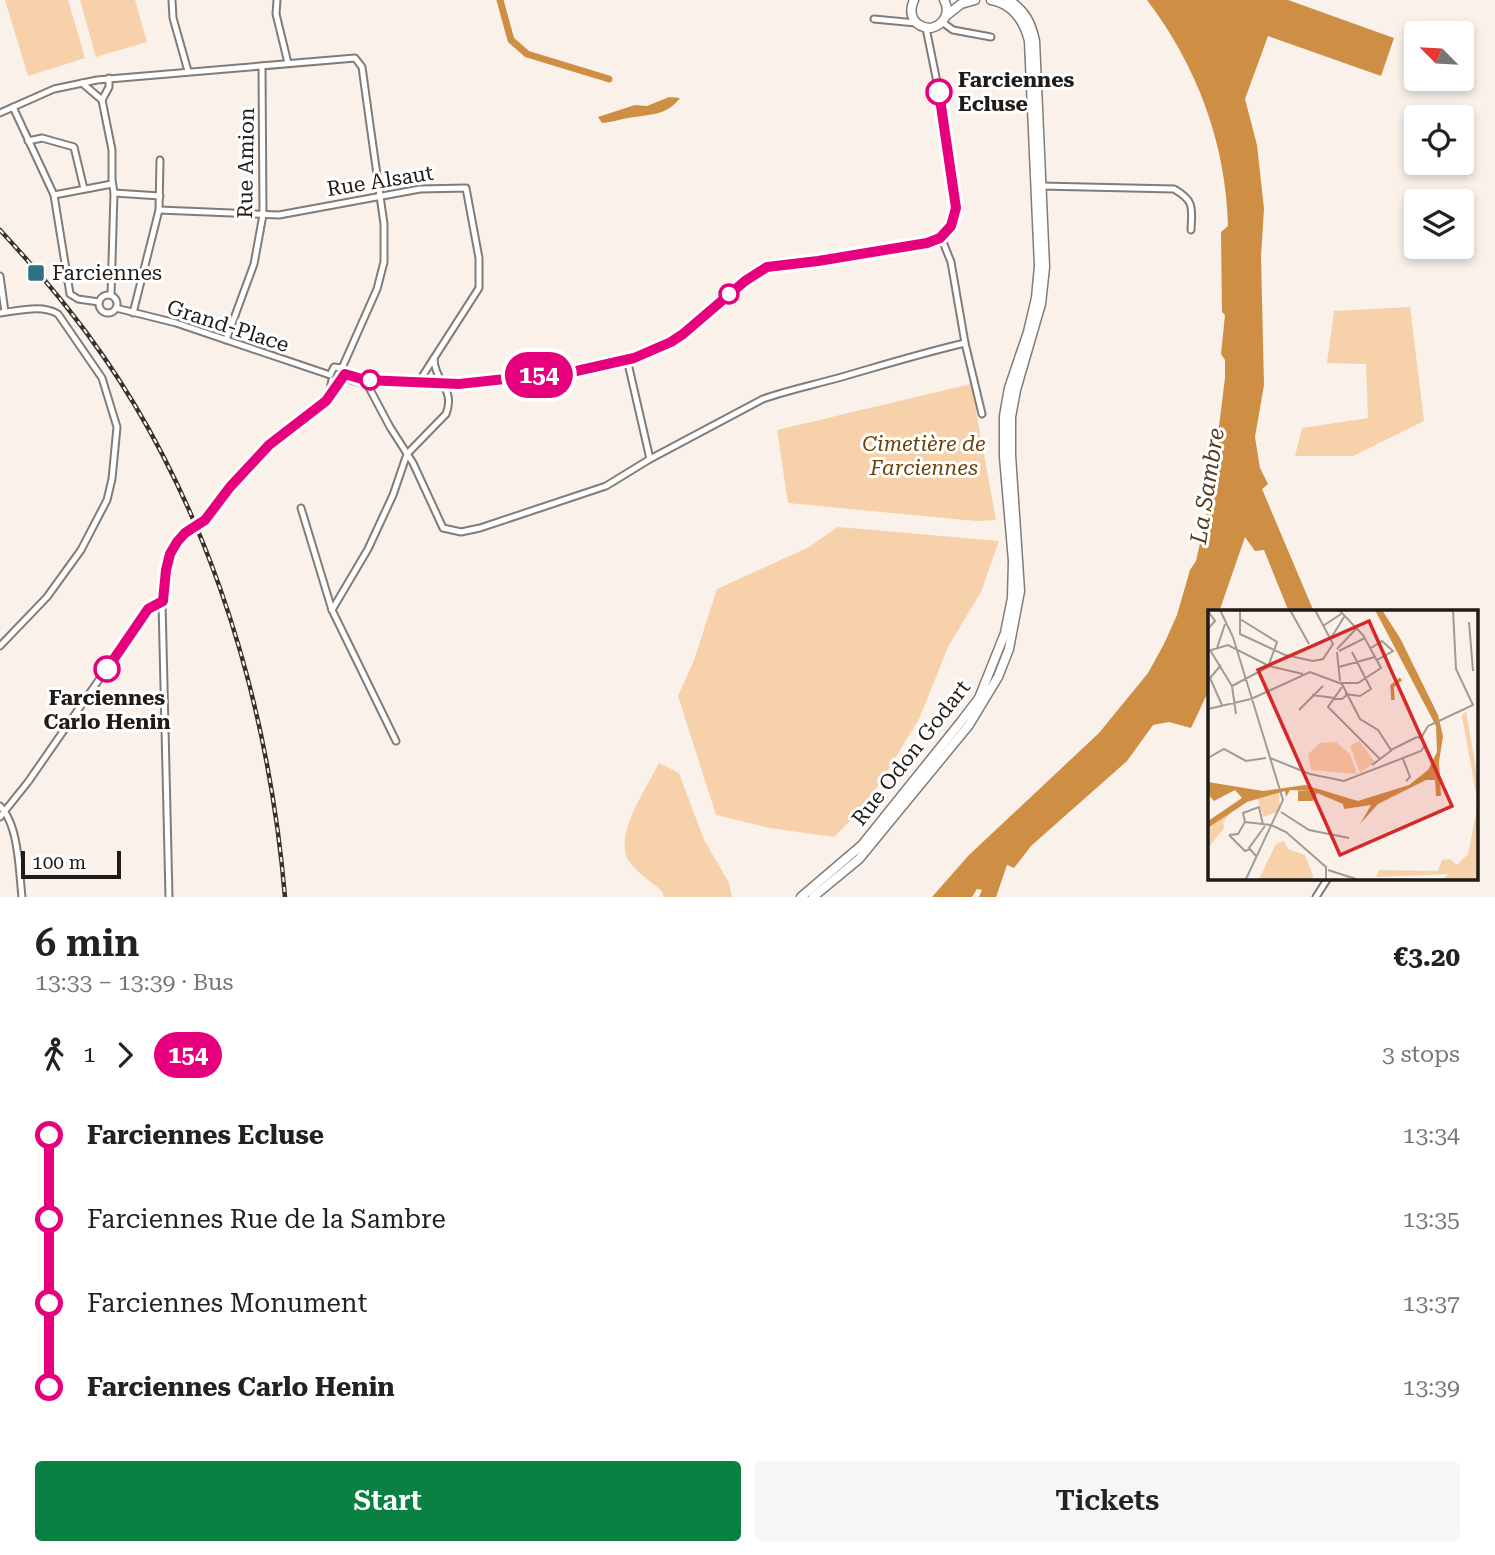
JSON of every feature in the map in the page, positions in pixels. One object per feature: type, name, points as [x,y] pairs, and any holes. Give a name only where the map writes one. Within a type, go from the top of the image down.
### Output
[{"type":"main road","points":[[914,0],[911,13],[916,23],[926,29],[936,27],[953,8],[975,0]]},
{"type":"main road","points":[[944,0],[947,5],[944,18]]},
{"type":"main road","name":"Rue Odon Godart","points":[[813,897],[859,859],[969,725],[998,677],[1009,649],[1020,591],[1011,417],[1041,304],[1045,267],[1029,41],[1024,24],[1012,9],[991,0]]},
{"type":"main road","name":"Rue Odon Godart","points":[[801,897],[862,845],[960,723],[979,698],[1005,633],[1012,598],[1013,561],[1004,457],[1004,416],[1009,388],[1028,332],[1039,266],[1035,41],[1031,23],[1021,9],[1009,0]]},
{"type":"street","points":[[172,0],[173,18],[188,71]]},
{"type":"street","points":[[277,0],[276,15],[288,63]]},
{"type":"street","points":[[944,18],[953,30],[991,37]]},
{"type":"street","points":[[874,19],[916,23]]},
{"type":"street","points":[[926,29],[939,92],[956,208],[951,226],[941,237],[951,262],[965,343],[982,414]]},
{"type":"street","points":[[0,113],[54,89],[109,78],[355,58],[362,67],[383,224],[382,274],[342,375],[326,401],[269,445],[230,487],[205,520],[185,533],[170,554],[163,601],[169,897]]},
{"type":"street","name":"Rue Amion","points":[[226,340],[254,264],[263,215],[262,66]]},
{"type":"street","points":[[102,100],[109,87],[109,78]]},
{"type":"street","points":[[82,83],[102,100],[113,150],[111,295]]},
{"type":"street","points":[[13,107],[54,195],[70,294],[78,299],[99,302]]},
{"type":"street","points":[[28,141],[42,138],[74,146],[84,190]]},
{"type":"street","points":[[132,313],[159,210],[160,160]]},
{"type":"street","points":[[54,195],[113,184]]},
{"type":"street","points":[[1039,187],[1174,189],[1185,195],[1192,205],[1191,230]]},
{"type":"street","name":"Rue Alsaut","points":[[159,210],[263,215],[420,189],[466,188],[479,258],[479,288],[418,383]]},
{"type":"street","points":[[114,193],[160,196]]},
{"type":"street","name":"Grand-Place","points":[[116,308],[226,340],[331,378],[342,375],[365,380],[443,383],[572,372],[627,359],[671,342],[745,281],[767,267],[927,243],[941,237]]},
{"type":"street","points":[[0,276],[2,312],[34,309],[58,314],[102,378],[117,427],[112,479],[107,500],[81,550],[47,597],[0,646]]},
{"type":"street","points":[[111,295],[117,300],[116,308],[109,313],[104,312],[99,302],[104,296],[111,295]]},
{"type":"street","points":[[365,380],[407,454],[443,528],[461,532],[513,518],[606,486],[650,459],[763,399],[911,355],[965,343]]},
{"type":"street","points":[[332,610],[368,549],[393,495],[407,454],[446,414],[450,405],[443,383],[434,369],[434,358]]},
{"type":"street","points":[[627,359],[650,459]]},
{"type":"street","points":[[326,401],[330,370],[334,367],[342,375]]},
{"type":"street","points":[[301,508],[332,610],[396,741]]},
{"type":"street","points":[[0,817],[61,737],[148,609],[163,601]]},
{"type":"street","points":[[0,806],[10,818],[22,897]]},
{"type":"street","points":[[1316,897],[1327,880]]},
{"type":"green space","points":[[5,0],[68,0],[85,58],[28,76]]},
{"type":"green space","points":[[80,0],[135,0],[147,42],[96,57]]},
{"type":"green space","points":[[1410,307],[1424,421],[1353,456],[1295,456],[1302,428],[1368,418],[1366,364],[1327,363],[1334,311]]},
{"type":"green space","name":"Cimetière de Farciennes","points":[[971,384],[996,520],[976,521],[788,503],[777,430]]},
{"type":"green space","points":[[838,527],[999,541],[981,592],[948,647],[919,719],[867,804],[834,837],[770,828],[716,815],[678,696],[694,660],[717,589],[809,547]]},
{"type":"green space","points":[[659,763],[679,773],[704,840],[729,883],[732,897],[664,897],[662,891],[629,861],[625,850],[628,825]]},
{"type":"shaded area","points":[[1147,0],[1288,0],[1394,38],[1381,76],[1268,36],[1245,99],[1257,145],[1264,209],[1261,256],[1264,385],[1255,437],[1260,468],[1268,484],[1262,489],[1313,610],[1288,610],[1264,550],[1255,551],[1245,537],[1220,610],[1208,610],[1208,692],[1191,728],[1169,722],[1153,725],[1127,761],[1031,846],[1014,868],[1007,865],[996,897],[979,897],[982,890],[977,889],[972,897],[932,897],[969,855],[1099,733],[1148,673],[1177,615],[1190,570],[1196,561],[1210,499],[1225,378],[1225,360],[1221,354],[1225,315],[1222,312],[1221,232],[1228,226],[1222,165],[1215,135],[1194,79],[1165,25]]},
{"type":"shaded area","points":[[669,97],[680,98],[671,107],[660,112],[602,123],[598,117],[635,105],[647,106]]},
{"type":"waterway","points":[[500,0],[511,40],[527,54],[609,79]]},
{"type":"railway","points":[[0,230],[69,310],[115,374],[156,442],[191,514],[220,587],[244,663],[262,740],[276,819],[285,897]]},
{"type":"bus line","name":"154","points":[[107,669],[148,609],[163,601],[166,570],[170,554],[177,542],[185,533],[205,520],[230,487],[269,445],[326,401],[345,374],[365,380],[459,384],[572,372],[634,358],[683,334],[745,281],[767,267],[927,243],[940,238],[951,226],[956,208],[939,92]]},
{"type":"place","name":"Farciennes Ecluse","points":[[939,92]]},
{"type":"place","name":"Farciennes","points":[[36,273]]},
{"type":"place","name":"Farciennes Carlo Henin","points":[[107,669]]},
{"type":"water label","name":"La Sambre","points":[[1207,486]]}]
